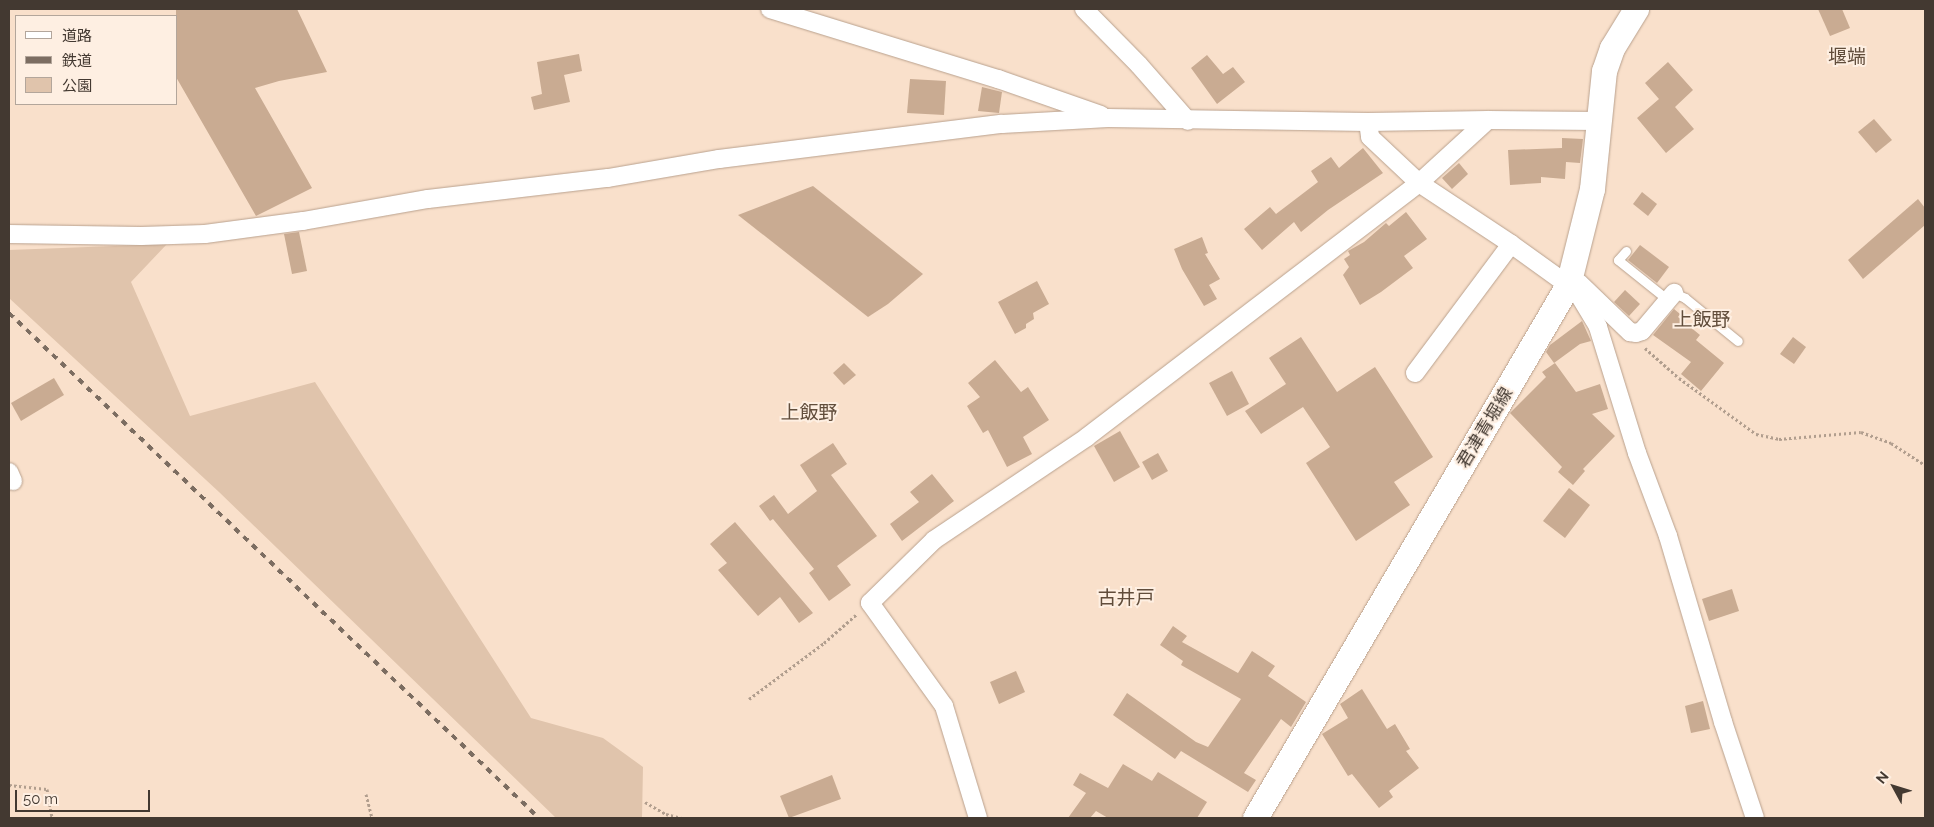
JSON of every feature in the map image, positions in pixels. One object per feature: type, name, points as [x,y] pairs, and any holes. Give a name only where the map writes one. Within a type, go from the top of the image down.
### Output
[{"type":"main road","name":"君津青堀線","points":[[1255,818],[1569,280],[1592,189],[1604,71],[1612,48],[1636,9]]},
{"type":"street","points":[[770,9],[998,79],[1108,118]]},
{"type":"street","points":[[1084,9],[1139,65],[1188,121]]},
{"type":"street","points":[[9,234],[141,236],[205,234],[303,222],[428,199],[608,178],[719,159],[1002,124],[1108,118],[1188,121],[1598,121]]},
{"type":"street","points":[[978,818],[944,706],[870,603],[934,540],[1087,437],[1419,183],[1488,120]]},
{"type":"street","points":[[1368,122],[1370,136],[1419,183],[1569,280],[1630,332],[1642,331],[1671,297]]},
{"type":"street","points":[[1415,373],[1511,244]]},
{"type":"street","points":[[1569,280],[1598,327],[1636,453],[1668,536],[1723,722],[1755,818]]},
{"type":"lane","points":[[1626,251],[1618,260],[1671,297],[1685,298],[1738,342]]},
{"type":"path","points":[[1630,332],[1679,378],[1756,434],[1779,439],[1861,432],[1891,443],[1925,464]]},
{"type":"path","points":[[749,699],[824,644],[870,603]]},
{"type":"path","points":[[9,785],[47,790],[52,818]]},
{"type":"path","points":[[366,794],[372,818]]},
{"type":"path","points":[[645,802],[666,814],[682,818]]},
{"type":"green space","points":[[167,244],[131,282],[190,416],[315,382],[531,718],[603,738],[643,767],[642,818],[556,818],[219,492],[9,298],[9,250]]},
{"type":"building","points":[[176,9],[297,9],[327,72],[279,81],[255,88],[312,188],[256,216],[178,80],[178,15],[176,15]]},
{"type":"building","points":[[1818,9],[1842,9],[1850,28],[1830,36]]},
{"type":"building","points":[[579,54],[582,71],[564,75],[570,102],[534,110],[531,97],[542,94],[537,62]]},
{"type":"building","points":[[1207,55],[1223,74],[1233,67],[1245,82],[1217,104],[1191,68]]},
{"type":"building","points":[[1668,62],[1693,90],[1675,107],[1694,129],[1666,153],[1637,118],[1659,99],[1645,83]]},
{"type":"building","points":[[910,79],[946,81],[944,115],[907,113]]},
{"type":"building","points":[[982,87],[1002,92],[999,113],[978,111]]},
{"type":"building","points":[[1874,119],[1892,140],[1876,153],[1858,132]]},
{"type":"building","points":[[1562,138],[1583,139],[1580,163],[1566,162],[1565,179],[1541,177],[1541,183],[1510,185],[1508,150],[1562,148]]},
{"type":"building","points":[[1363,148],[1383,173],[1328,210],[1301,232],[1294,222],[1262,250],[1244,229],[1270,207],[1276,214],[1318,182],[1311,171],[1331,157],[1339,168]]},
{"type":"building","points":[[1459,163],[1468,174],[1452,189],[1442,178]]},
{"type":"building","points":[[813,186],[923,274],[888,304],[868,317],[738,215]]},
{"type":"building","points":[[1642,192],[1657,204],[1648,216],[1633,204]]},
{"type":"building","points":[[1918,199],[1925,208],[1925,225],[1863,279],[1848,260]]},
{"type":"building","points":[[1406,212],[1427,239],[1404,256],[1413,268],[1360,305],[1343,275],[1349,267],[1344,259],[1350,255],[1348,251],[1364,242],[1386,223],[1389,226]]},
{"type":"building","points":[[299,232],[307,271],[292,274],[284,234]]},
{"type":"building","points":[[1202,237],[1208,253],[1205,254],[1220,279],[1209,285],[1217,299],[1204,306],[1182,269],[1174,249]]},
{"type":"building","points":[[1640,245],[1669,267],[1657,283],[1628,260]]},
{"type":"building","points":[[1037,281],[1049,304],[1033,313],[1034,319],[1026,324],[1026,328],[1015,334],[998,302]]},
{"type":"building","points":[[1625,290],[1640,304],[1629,316],[1614,302]]},
{"type":"building","points":[[1674,309],[1680,314],[1678,317],[1700,335],[1696,340],[1724,363],[1701,391],[1681,374],[1691,362],[1653,335]]},
{"type":"building","points":[[1582,321],[1591,341],[1580,344],[1554,363],[1546,352],[1550,345]]},
{"type":"building","points":[[1301,337],[1337,392],[1375,367],[1433,457],[1394,482],[1410,505],[1356,541],[1306,463],[1330,447],[1303,407],[1261,434],[1245,411],[1286,384],[1269,358]]},
{"type":"building","points":[[1793,337],[1806,347],[1794,364],[1780,354]]},
{"type":"building","points":[[995,360],[1021,392],[1028,387],[1049,420],[1023,437],[1032,454],[1007,467],[988,430],[983,433],[967,406],[980,397],[968,383]]},
{"type":"building","points":[[844,363],[856,375],[844,385],[833,373]]},
{"type":"building","points":[[1555,363],[1576,392],[1600,384],[1608,409],[1592,414],[1615,436],[1583,469],[1585,471],[1573,485],[1558,472],[1562,467],[1510,413],[1546,377],[1542,372]]},
{"type":"building","points":[[1232,371],[1249,404],[1227,416],[1209,383]]},
{"type":"building","points":[[54,378],[64,395],[21,421],[11,403]]},
{"type":"building","points":[[1120,431],[1140,467],[1114,482],[1094,446]]},
{"type":"building","points":[[833,443],[847,464],[831,475],[877,536],[837,566],[851,585],[829,601],[809,573],[814,569],[773,519],[770,521],[759,506],[774,495],[788,514],[817,491],[800,465]]},
{"type":"building","points":[[1158,453],[1168,471],[1152,480],[1142,462]]},
{"type":"building","points":[[932,474],[954,501],[902,541],[890,524],[919,502],[910,492]]},
{"type":"building","points":[[1569,488],[1590,505],[1565,538],[1543,521]]},
{"type":"building","points":[[735,522],[813,613],[799,623],[780,597],[758,616],[718,570],[727,563],[710,544]]},
{"type":"building","points":[[1732,589],[1739,611],[1709,621],[1702,599]]},
{"type":"building","points":[[1173,626],[1187,636],[1182,642],[1238,673],[1252,651],[1275,666],[1268,676],[1306,702],[1291,727],[1281,719],[1244,773],[1256,780],[1248,792],[1181,751],[1175,759],[1113,715],[1127,693],[1196,742],[1208,747],[1241,699],[1181,665],[1183,661],[1160,645]]},
{"type":"building","points":[[1016,671],[1025,692],[999,704],[990,682]]},
{"type":"building","points":[[1362,689],[1387,729],[1395,724],[1410,749],[1406,751],[1419,768],[1389,791],[1393,797],[1379,808],[1352,774],[1348,776],[1322,734],[1348,718],[1340,704]]},
{"type":"building","points":[[1703,701],[1710,729],[1691,733],[1685,706]]},
{"type":"building","points":[[1123,764],[1152,781],[1158,772],[1207,802],[1197,818],[1108,818],[1096,811],[1090,818],[1068,818],[1086,793],[1073,785],[1080,773],[1108,788]]},
{"type":"building","points":[[832,775],[841,799],[789,818],[780,796]]},
{"type":"railway","points":[[9,313],[539,818]]},
{"type":"district","name":"堰端","points":[[1847,57]]},
{"type":"district","name":"上飯野","points":[[1702,320]]},
{"type":"district","name":"上飯野","points":[[809,413]]},
{"type":"district","name":"古井戸","points":[[1126,598]]}]
